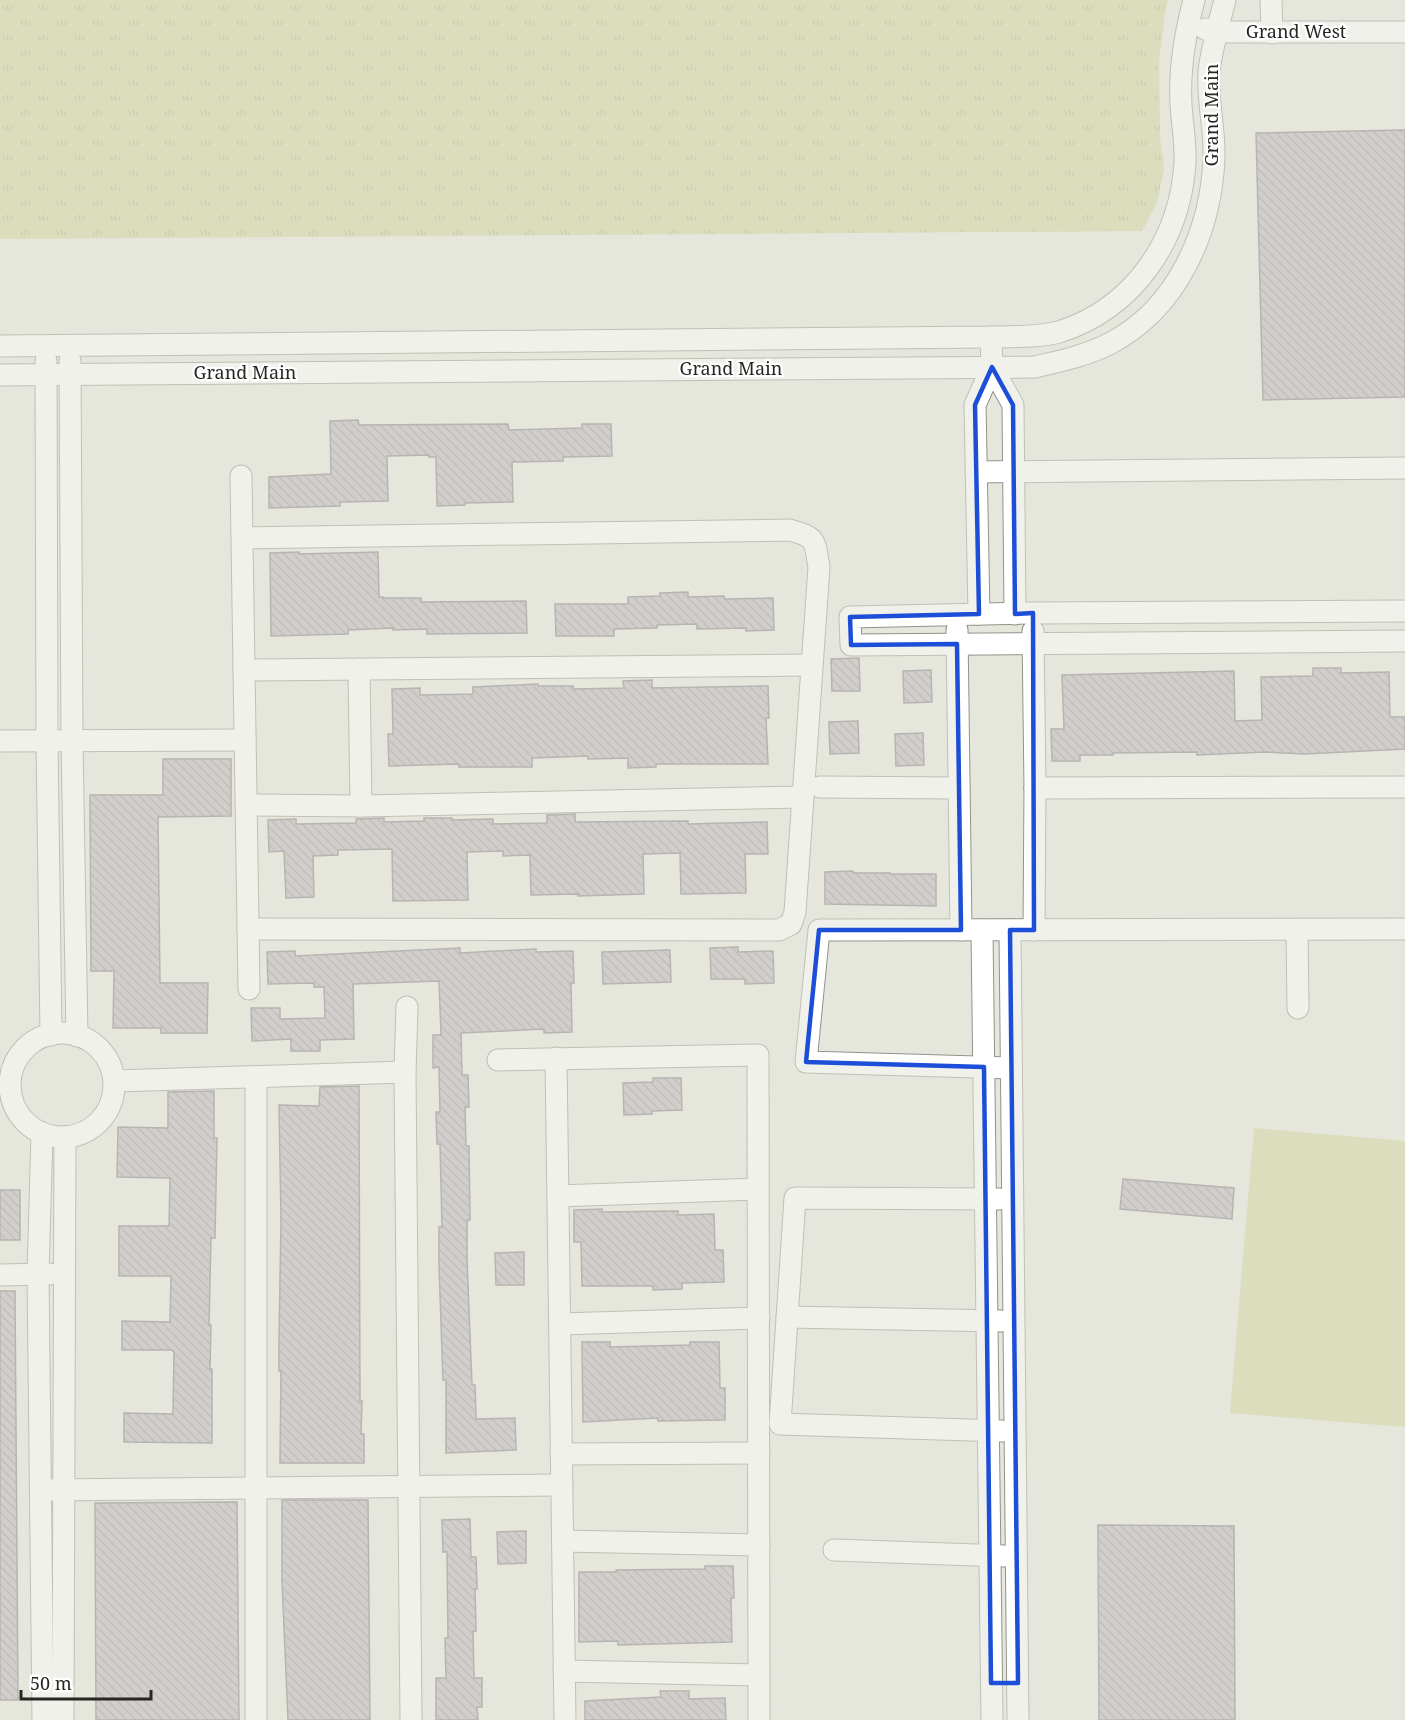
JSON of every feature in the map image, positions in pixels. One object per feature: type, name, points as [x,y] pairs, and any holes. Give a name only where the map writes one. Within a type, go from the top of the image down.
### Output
[{"type":"street","name":"Grand Main","points":[[0,346],[991,337],[1034,336],[1057,332],[1084,322],[1112,306],[1133,287],[1164,244],[1174,221],[1185,162],[1180,69],[1187,25],[1194,0]]},
{"type":"street","name":"Grand Main","points":[[0,375],[1035,367],[1074,358],[1109,344],[1136,327],[1159,304],[1177,280],[1194,250],[1203,224],[1211,186],[1214,156],[1209,72],[1216,32],[1225,0]]},
{"type":"street","points":[[1272,0],[1272,33]]},
{"type":"street","name":"Grand West","points":[[1187,25],[1216,32],[1405,32]]},
{"type":"street","points":[[979,614],[975,405],[992,367],[991,337]]},
{"type":"street","points":[[46,346],[47,740],[51,1035]]},
{"type":"street","points":[[70,346],[76,1036]]},
{"type":"street","points":[[992,367],[1013,405],[1014,471],[1024,614],[1033,643],[1034,930]]},
{"type":"street","points":[[46,466],[71,466]]},
{"type":"street","points":[[976,472],[1405,468]]},
{"type":"street","points":[[242,476],[249,989]]},
{"type":"street","points":[[243,538],[790,530],[809,536],[814,542],[819,567],[812,666],[812,792],[795,912],[791,924],[780,930],[248,929]]},
{"type":"street","points":[[1405,611],[850,617],[851,645],[1405,641]]},
{"type":"street","points":[[957,615],[960,930]]},
{"type":"street","points":[[244,670],[812,666]]},
{"type":"street","points":[[359,669],[361,806]]},
{"type":"street","points":[[0,741],[245,740]]},
{"type":"street","points":[[1035,788],[1405,787]]},
{"type":"street","points":[[246,805],[361,806],[959,788]]},
{"type":"street","points":[[1011,1068],[806,1062],[819,930],[1405,929]]},
{"type":"street","points":[[982,930],[992,1720]]},
{"type":"street","points":[[1010,930],[1018,1720]]},
{"type":"street","points":[[1297,930],[1298,1008]]},
{"type":"street","points":[[407,1006],[405,1072],[411,1720]]},
{"type":"street","points":[[64,1033],[76,1036],[92,1043],[104,1056],[115,1081],[111,1103],[104,1116],[93,1127],[80,1134],[65,1137],[42,1133],[7,1106],[10,1093],[5,1079],[24,1050],[36,1041],[64,1033]]},
{"type":"street","points":[[498,1060],[758,1055],[759,1720]]},
{"type":"street","points":[[556,1058],[565,1720]]},
{"type":"street","points":[[115,1081],[405,1072]]},
{"type":"street","points":[[256,1077],[256,1720]]},
{"type":"street","points":[[42,1133],[38,1274],[43,1720]]},
{"type":"street","points":[[63,1720],[65,1137]]},
{"type":"street","points":[[558,1196],[758,1189]]},
{"type":"street","points":[[1012,1199],[795,1198],[780,1424],[1015,1431]]},
{"type":"street","points":[[0,1275],[63,1274]]},
{"type":"street","points":[[787,1317],[1014,1321]]},
{"type":"street","points":[[560,1324],[759,1318]]},
{"type":"street","points":[[561,1454],[759,1453]]},
{"type":"street","points":[[40,1490],[255,1490],[562,1485]]},
{"type":"street","points":[[562,1541],[759,1545]]},
{"type":"street","points":[[834,1550],[1016,1556]]},
{"type":"street","points":[[564,1671],[759,1675]]},
{"type":"street","points":[[991,1683],[1018,1683]]},
{"type":"highlighted area","points":[[992,367],[1013,405],[1015,614],[1033,613],[1034,930],[1010,930],[1018,1683],[991,1683],[984,1067],[806,1062],[819,930],[961,930],[957,644],[851,645],[850,617],[979,614],[975,405]]},
{"type":"green space","points":[[0,0],[1168,0],[1159,60],[1160,138],[1164,168],[1157,203],[1142,231],[0,239]]},
{"type":"green space","points":[[1254,1128],[1405,1141],[1405,1427],[1230,1413]]},
{"type":"building","points":[[1405,130],[1405,397],[1263,400],[1256,133]]},
{"type":"building","points":[[358,420],[359,425],[508,424],[509,430],[582,428],[582,424],[611,424],[612,456],[563,457],[563,461],[512,462],[513,502],[437,506],[436,457],[429,457],[429,455],[387,456],[388,501],[340,502],[340,506],[269,508],[269,477],[331,474],[330,421]]},
{"type":"building","points":[[299,552],[299,554],[378,552],[379,597],[383,598],[421,598],[421,602],[526,601],[527,633],[427,634],[427,629],[393,630],[393,628],[348,630],[348,634],[271,636],[270,553]]},
{"type":"building","points":[[688,592],[688,597],[773,598],[774,630],[697,629],[697,624],[657,625],[657,628],[614,629],[614,636],[556,636],[555,604],[628,604],[628,597]]},
{"type":"building","points":[[859,658],[860,691],[832,691],[831,659]]},
{"type":"building","points":[[1313,668],[1341,668],[1341,673],[1389,672],[1390,717],[1405,717],[1405,749],[1304,754],[1266,752],[1197,755],[1197,752],[1113,753],[1113,755],[1080,755],[1080,761],[1052,761],[1051,729],[1064,729],[1062,675],[1234,671],[1235,721],[1262,720],[1261,677],[1313,676]]},
{"type":"building","points":[[931,670],[932,702],[904,703],[903,671]]},
{"type":"building","points":[[652,680],[652,688],[768,686],[769,718],[766,718],[768,764],[656,764],[656,767],[628,768],[628,758],[588,759],[588,756],[532,758],[532,767],[459,767],[459,764],[389,766],[388,734],[393,734],[392,689],[420,688],[420,695],[473,694],[473,687],[538,684],[538,686],[573,686],[574,689],[624,688],[623,681]]},
{"type":"building","points":[[858,721],[859,753],[830,754],[829,722]]},
{"type":"building","points":[[923,733],[924,765],[896,766],[895,734]]},
{"type":"building","points":[[163,759],[231,759],[231,816],[158,817],[160,983],[208,983],[207,1033],[161,1033],[161,1028],[113,1028],[114,971],[91,971],[90,795],[163,795]]},
{"type":"building","points":[[575,814],[575,822],[688,821],[688,824],[767,822],[768,854],[745,854],[746,893],[681,894],[680,853],[643,854],[644,894],[578,896],[578,894],[531,895],[530,855],[503,856],[503,851],[467,852],[468,900],[393,901],[392,849],[338,850],[338,855],[313,856],[314,897],[286,898],[284,851],[269,852],[268,820],[296,819],[296,824],[356,823],[356,819],[384,818],[384,822],[452,818],[452,820],[493,819],[493,824],[547,823],[547,815]]},
{"type":"building","points":[[853,871],[853,873],[936,874],[936,906],[825,904],[825,872]]},
{"type":"building","points":[[738,947],[738,952],[773,951],[774,983],[745,984],[745,979],[711,979],[710,948]]},
{"type":"building","points":[[460,948],[460,953],[536,949],[536,952],[573,951],[574,983],[571,983],[572,1032],[544,1033],[544,1029],[461,1033],[462,1075],[468,1075],[469,1107],[465,1107],[466,1146],[469,1146],[470,1220],[467,1220],[467,1259],[472,1385],[475,1385],[476,1419],[515,1418],[516,1450],[446,1453],[446,1380],[443,1380],[439,1266],[439,1227],[442,1227],[440,1144],[437,1144],[436,1112],[440,1112],[439,1067],[433,1068],[433,1035],[441,1035],[439,981],[353,984],[354,1039],[320,1040],[320,1051],[291,1051],[291,1039],[252,1041],[251,1008],[280,1008],[280,1019],[325,1018],[324,987],[314,987],[314,983],[268,984],[267,952],[295,951],[295,956]]},
{"type":"building","points":[[670,950],[671,982],[603,984],[602,952]]},
{"type":"building","points":[[653,1078],[681,1078],[682,1110],[624,1115],[623,1083],[653,1082]]},
{"type":"building","points":[[359,1086],[360,1401],[362,1401],[361,1434],[364,1434],[364,1463],[280,1463],[279,1105],[319,1106],[320,1087]]},
{"type":"building","points":[[214,1091],[214,1138],[217,1138],[215,1238],[211,1238],[209,1325],[211,1325],[212,1443],[124,1442],[124,1413],[173,1414],[174,1352],[172,1350],[122,1350],[122,1321],[170,1322],[171,1276],[119,1276],[119,1226],[169,1226],[170,1178],[117,1177],[118,1127],[168,1128],[168,1092]]},
{"type":"building","points":[[1123,1179],[1234,1188],[1232,1219],[1120,1209]]},
{"type":"building","points":[[0,1190],[20,1190],[20,1240],[0,1240]]},
{"type":"building","points":[[602,1209],[602,1212],[678,1211],[678,1215],[714,1214],[715,1250],[723,1250],[724,1282],[682,1283],[682,1289],[653,1290],[653,1286],[582,1286],[581,1242],[574,1242],[574,1210]]},
{"type":"building","points":[[524,1252],[524,1285],[496,1285],[495,1253]]},
{"type":"building","points":[[0,1291],[15,1291],[18,1700],[0,1700]]},
{"type":"building","points":[[582,1342],[610,1342],[610,1347],[719,1342],[720,1388],[725,1388],[725,1420],[658,1421],[658,1418],[583,1422]]},
{"type":"building","points":[[282,1500],[368,1500],[370,1720],[288,1720],[282,1581]]},
{"type":"building","points":[[237,1502],[239,1720],[96,1720],[95,1503]]},
{"type":"building","points":[[470,1519],[471,1557],[476,1557],[477,1589],[475,1589],[476,1631],[473,1631],[474,1678],[482,1678],[482,1707],[477,1707],[478,1720],[436,1720],[436,1678],[446,1678],[445,1638],[448,1638],[447,1552],[443,1552],[442,1520]]},
{"type":"building","points":[[1098,1525],[1234,1526],[1235,1720],[1099,1720]]},
{"type":"building","points":[[526,1531],[526,1563],[498,1564],[497,1532]]},
{"type":"building","points":[[705,1566],[733,1566],[732,1642],[618,1645],[618,1641],[579,1642],[579,1572],[705,1569]]},
{"type":"building","points":[[660,1691],[689,1691],[689,1699],[725,1698],[726,1720],[585,1720],[585,1701],[661,1697]]}]
